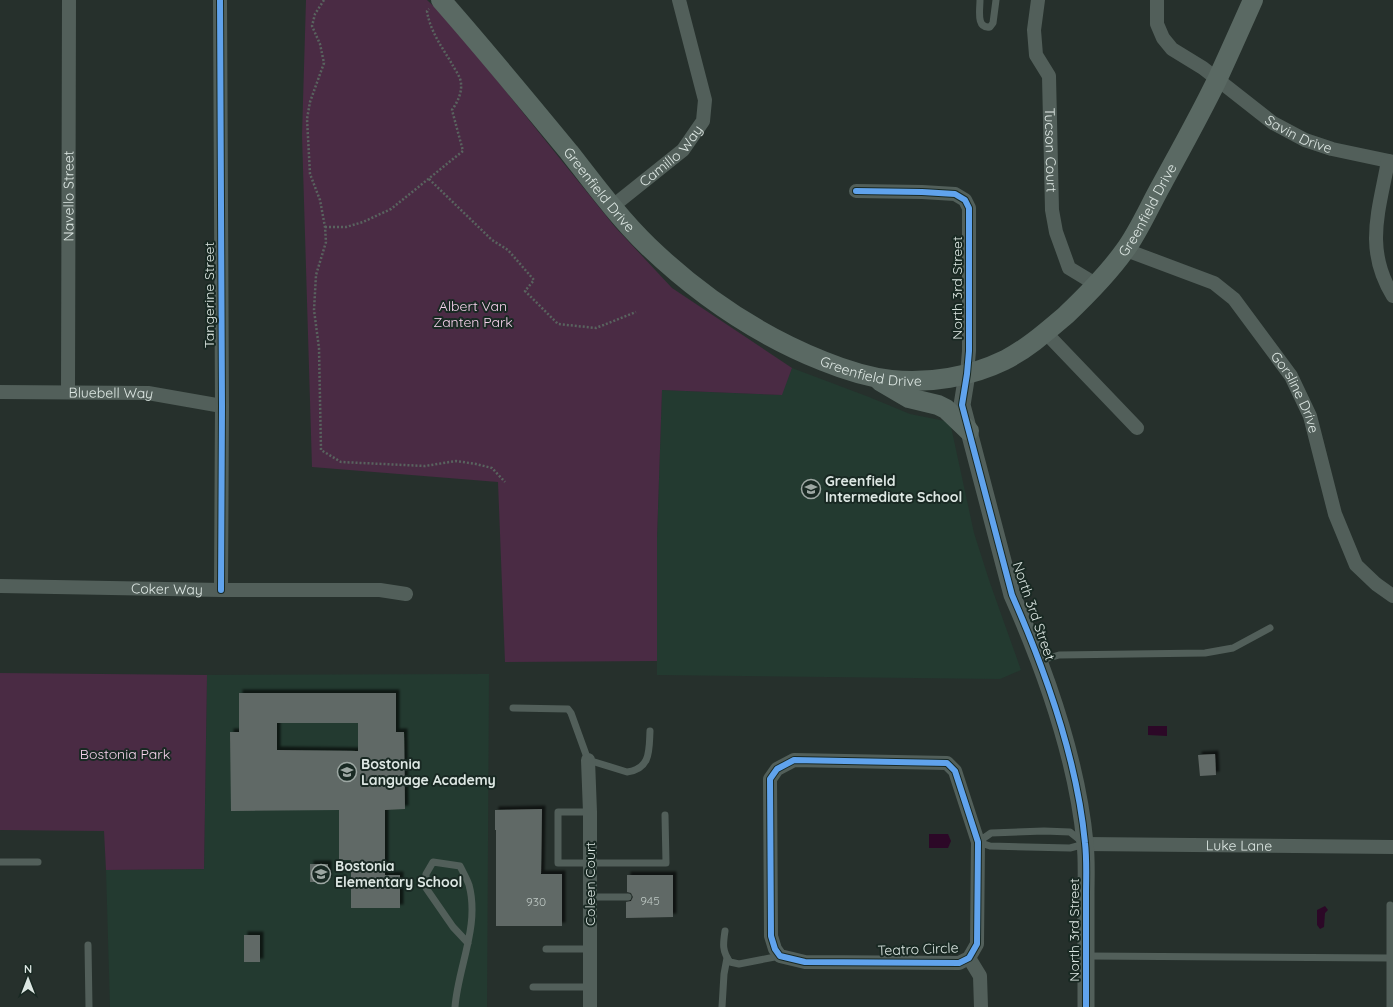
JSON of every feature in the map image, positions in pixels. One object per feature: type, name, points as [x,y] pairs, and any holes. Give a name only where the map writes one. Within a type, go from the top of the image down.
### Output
[{"type":"main road","name":"Greenfield Drive","points":[[436,3],[491,57],[613,206],[647,245],[686,280],[726,310],[779,342],[834,365],[871,376],[909,381],[948,378],[967,374],[1003,361],[1020,352],[1046,333],[1089,294],[1126,250],[1217,80],[1253,0]]},
{"type":"main road","points":[[871,376],[909,398],[938,405],[946,409],[969,431]]},
{"type":"street","name":"Navello Street","points":[[68,392],[69,0]]},
{"type":"street","name":"Tangerine Street","points":[[220,0],[222,406],[221,590]]},
{"type":"street","name":"Camillo Way","points":[[613,206],[683,150],[703,121],[706,100],[679,0]]},
{"type":"street","name":"Tucson Court","points":[[1038,0],[1034,30],[1036,55],[1049,76],[1052,210],[1056,232],[1069,268],[1097,285]]},
{"type":"street","name":"Savin Drive","points":[[1157,0],[1157,24],[1163,38],[1172,49],[1203,68],[1273,123],[1305,140],[1332,149],[1391,161]]},
{"type":"street","points":[[1391,161],[1376,228],[1375,242],[1383,279],[1393,296]]},
{"type":"street","name":"North 3rd Street","points":[[856,191],[955,194],[965,200],[969,208],[968,350],[967,374],[962,405],[1012,594],[1025,624],[1059,718],[1073,766],[1085,844],[1087,956],[1086,1007]]},
{"type":"street","name":"Gorsline Drive","points":[[1126,250],[1214,284],[1234,299],[1291,376],[1310,416],[1335,514],[1356,565],[1376,584],[1393,596]]},
{"type":"street","points":[[1046,333],[1137,428]]},
{"type":"street","name":"Bluebell Way","points":[[0,392],[148,393],[222,406]]},
{"type":"street","name":"Coker Way","points":[[0,586],[221,590],[380,590],[406,594]]},
{"type":"street","name":"Coleen Court","points":[[588,760],[590,812],[590,1007]]},
{"type":"street","name":"Teatro Circle","points":[[794,760],[947,763],[955,772],[978,842],[977,944],[969,958],[958,963],[805,962],[780,956],[775,950],[771,936],[770,779],[777,768],[794,760]]},
{"type":"street","name":"Luke Lane","points":[[1085,844],[1393,847]]},
{"type":"street","points":[[969,958],[980,976],[981,1007]]},
{"type":"lane","points":[[980,0],[980,22],[986,27],[990,27],[993,23],[996,0]]},
{"type":"lane","points":[[1038,661],[1059,655],[1205,653],[1233,648],[1270,628]]},
{"type":"lane","points":[[514,708],[568,710],[571,713],[588,760],[627,772],[634,771],[639,768],[648,758],[650,731]]},
{"type":"lane","points":[[590,812],[558,812],[558,863],[666,863],[665,815]]},
{"type":"lane","points":[[978,842],[991,833],[1044,831],[1070,832],[1085,844]]},
{"type":"lane","points":[[978,842],[990,846],[1070,848],[1085,844]]},
{"type":"lane","points":[[0,862],[38,862]]},
{"type":"lane","points":[[455,1007],[456,995],[468,943],[470,932],[471,905],[469,886],[460,866],[433,862],[426,874],[426,888],[453,927],[468,943]]},
{"type":"lane","points":[[590,897],[628,897]]},
{"type":"lane","points":[[1390,905],[1390,1007]]},
{"type":"lane","points":[[725,931],[724,954],[730,962],[739,964],[780,956]]},
{"type":"lane","points":[[88,945],[89,1007]]},
{"type":"lane","points":[[546,949],[590,949]]},
{"type":"lane","points":[[1087,956],[1390,958]]},
{"type":"lane","points":[[722,1007],[724,974],[727,958]]},
{"type":"lane","points":[[533,987],[590,987]]},
{"type":"path","points":[[324,0],[315,14],[312,26],[320,44],[324,63],[310,102],[307,119],[310,174],[320,200],[326,242],[316,275],[314,310],[319,348],[322,450],[340,462],[425,466],[456,461],[476,464],[492,468],[506,482]]},
{"type":"path","points":[[325,227],[346,227],[377,216],[391,209],[463,151],[452,110],[458,100],[462,84],[428,22],[427,11],[436,3]]},
{"type":"path","points":[[428,179],[492,240],[508,250],[534,280],[525,291],[558,324],[596,328],[636,312]]},
{"type":"shaded area","name":"Greenfield Intermediate School","points":[[792,368],[910,414],[950,422],[974,533],[1021,670],[1000,679],[657,675],[657,538],[662,390],[781,395]]},
{"type":"shaded area","name":"Bostonia Language Academy","points":[[489,674],[487,1007],[110,1007],[106,870],[204,869],[207,675]]},
{"type":"shaded area","points":[[1148,726],[1167,726],[1167,736],[1148,735]]},
{"type":"shaded area","points":[[929,834],[948,834],[951,841],[948,848],[929,848]]},
{"type":"shaded area","points":[[1325,906],[1328,910],[1325,913],[1324,927],[1320,929],[1317,925],[1317,910]]},
{"type":"green space","name":"Albert Van Zanten Park","points":[[306,0],[427,0],[444,16],[615,227],[672,288],[792,368],[782,395],[662,390],[657,538],[657,661],[505,662],[498,482],[312,467],[302,135]]},
{"type":"green space","name":"Bostonia Park","points":[[0,673],[207,675],[204,869],[106,870],[104,831],[0,830]]},
{"type":"building","points":[[239,693],[396,693],[396,732],[404,732],[405,809],[385,810],[385,875],[400,875],[400,908],[351,908],[351,860],[339,860],[339,810],[231,811],[230,732],[239,732]],"holes":[[[277,723],[358,723],[358,751],[277,750]]]},
{"type":"building","points":[[1215,754],[1216,775],[1200,776],[1198,755]]},
{"type":"building","points":[[542,809],[541,874],[562,874],[562,926],[496,926],[495,810]]},
{"type":"building","points":[[310,864],[328,864],[328,882],[310,882]]},
{"type":"building","points":[[627,875],[673,875],[673,917],[626,918],[626,902],[631,901],[633,897],[631,893],[627,892]]},
{"type":"building","points":[[244,935],[260,935],[260,962],[244,962]]},
{"type":"cycle path","points":[[220,0],[222,406],[221,590]]},
{"type":"cycle path","points":[[856,191],[955,194],[965,200],[969,208],[969,351],[962,405],[1012,595],[1025,624],[1048,685],[1075,779],[1081,811],[1086,856],[1086,1007]]},
{"type":"cycle path","points":[[794,760],[947,763],[955,771],[978,842],[977,944],[969,958],[959,963],[805,962],[780,956],[775,949],[771,936],[770,779],[777,769],[794,760]]},
{"type":"place","name":"Greenfield Intermediate School","points":[[811,489]]},
{"type":"place","name":"Bostonia Language Academy","points":[[347,772]]},
{"type":"place","name":"Bostonia Elementary School","points":[[321,874]]}]
